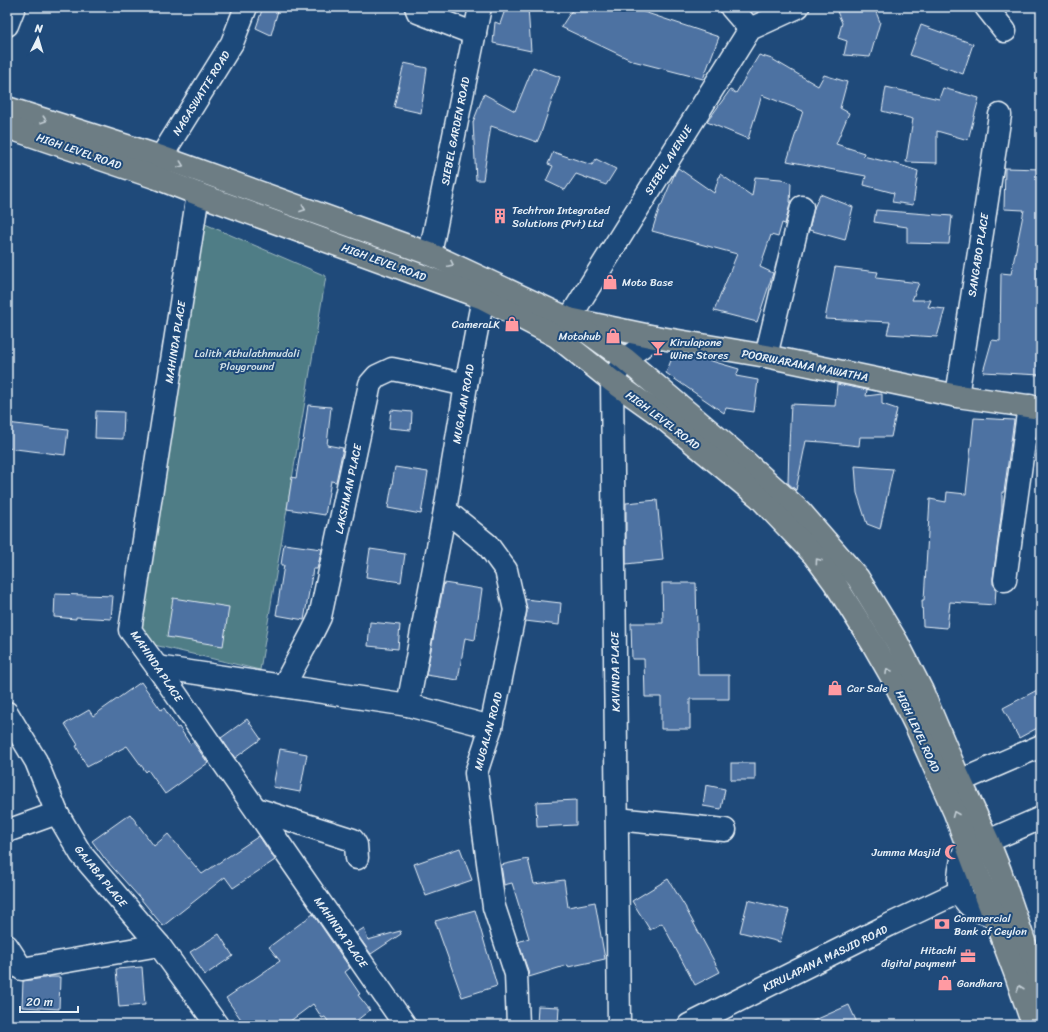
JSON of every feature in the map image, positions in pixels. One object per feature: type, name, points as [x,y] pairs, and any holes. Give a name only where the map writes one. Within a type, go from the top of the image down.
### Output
[{"type":"main road","name":"HIGH LEVEL ROAD","points":[[7,108],[159,168],[198,194],[563,327],[612,381],[657,413],[760,497],[814,555],[838,588],[893,679],[920,733],[955,813],[993,916],[1030,1024]]},
{"type":"main road","name":"HIGH LEVEL ROAD","points":[[7,127],[159,168],[430,254],[563,327],[625,359],[739,456],[800,511],[858,578],[897,642],[922,691],[1000,871],[1041,990]]},
{"type":"main road","name":"POORWARAMA MAWATHA","points":[[563,327],[656,337],[766,356],[957,396],[1035,407]]},
{"type":"street","points":[[7,25],[14,7]]},
{"type":"street","name":"NAGASWATTE ROAD","points":[[159,168],[232,43],[246,7]]},
{"type":"street","points":[[416,7],[418,12],[475,34]]},
{"type":"street","name":"SIEBEL GARDEN ROAD","points":[[430,254],[480,7]]},
{"type":"street","points":[[731,7],[750,29],[798,7]]},
{"type":"street","points":[[986,7],[1005,31]]},
{"type":"street","name":"SIEBEL AVENUE","points":[[563,327],[750,29]]},
{"type":"street","name":"SANGABO PLACE","points":[[957,396],[1000,115]]},
{"type":"street","name":"MAHINDA PLACE","points":[[198,194],[130,630],[405,1025]]},
{"type":"street","points":[[766,356],[802,207]]},
{"type":"street","name":"MUGALAN ROAD","points":[[408,705],[483,298]]},
{"type":"street","points":[[612,381],[625,359],[656,337]]},
{"type":"street","name":"LAKSHMAN PLACE","points":[[284,686],[320,617],[370,384],[377,376],[392,369],[466,385]]},
{"type":"street","name":"KAVINDA PLACE","points":[[612,381],[619,1025]]},
{"type":"street","points":[[1005,580],[1035,407]]},
{"type":"street","name":"MUGALAN ROAD","points":[[445,510],[487,544],[506,570],[515,610],[491,727],[476,773],[494,907],[516,974],[518,1025]]},
{"type":"street","points":[[157,667],[408,705],[491,727]]},
{"type":"street","name":"GAJABA PLACE","points":[[7,713],[36,761],[57,813],[81,854],[159,945],[217,1025]]},
{"type":"street","points":[[960,781],[1041,746]]},
{"type":"street","points":[[256,809],[353,840],[356,845],[357,858]]},
{"type":"street","points":[[7,831],[57,813]]},
{"type":"street","points":[[988,841],[1041,818]]},
{"type":"street","points":[[617,819],[725,830]]},
{"type":"street","points":[[966,844],[959,873],[959,885],[962,896],[971,907],[993,916]]},
{"type":"street","name":"KIRULAPANA MASJID ROAD","points":[[689,1025],[961,891]]},
{"type":"street","points":[[7,946],[22,969],[159,945]]},
{"type":"green space","name":"Lalith Athulathmudali Playground","points":[[205,224],[326,276],[260,670],[150,644],[139,621]]},
{"type":"building","points":[[263,7],[279,7],[271,35],[256,28]]},
{"type":"building","points":[[506,7],[528,7],[531,51],[493,43],[495,22],[500,24]]},
{"type":"building","points":[[574,7],[645,7],[641,11],[719,37],[703,79],[633,61],[561,27]]},
{"type":"building","points":[[835,7],[874,7],[880,22],[870,57],[844,55],[847,41],[838,38],[842,23]]},
{"type":"building","points":[[921,25],[973,44],[963,74],[910,55]]},
{"type":"building","points":[[759,55],[772,59],[818,86],[824,75],[847,82],[840,108],[849,113],[836,144],[864,153],[863,156],[918,171],[913,205],[892,202],[894,193],[864,185],[866,176],[787,161],[803,111],[762,95],[748,139],[707,122],[730,90],[736,93]]},
{"type":"building","points":[[404,63],[427,68],[421,113],[394,107]]},
{"type":"building","points":[[533,67],[560,77],[537,142],[491,126],[483,180],[476,180],[473,122],[484,94],[515,111]]},
{"type":"building","points":[[886,87],[939,99],[943,88],[979,98],[968,140],[937,131],[937,163],[906,162],[913,119],[882,111]]},
{"type":"building","points":[[553,152],[592,165],[596,159],[616,169],[606,185],[576,174],[565,190],[546,181],[553,166],[548,164]]},
{"type":"building","points":[[678,168],[714,193],[720,174],[752,196],[755,177],[781,179],[791,183],[790,204],[785,224],[782,223],[778,237],[771,235],[760,267],[773,273],[757,322],[714,311],[737,254],[652,231],[660,206]]},
{"type":"building","points":[[1005,168],[1041,169],[1041,264],[1038,264],[1038,344],[1041,344],[1041,375],[983,372],[992,340],[1000,341],[1001,273],[1011,274],[1024,210],[1004,209]]},
{"type":"building","points":[[820,194],[853,207],[845,240],[809,230],[814,208]]},
{"type":"building","points":[[876,210],[952,216],[949,244],[907,243],[907,227],[874,222]]},
{"type":"building","points":[[835,267],[878,272],[876,278],[919,283],[912,300],[931,300],[928,307],[945,309],[937,337],[887,334],[890,322],[825,319]]},
{"type":"building","points":[[674,353],[698,357],[739,369],[736,376],[758,380],[754,412],[726,408],[724,413],[666,373]]},
{"type":"building","points":[[837,384],[867,390],[866,396],[882,394],[882,404],[897,409],[891,437],[860,437],[859,446],[806,441],[796,490],[788,483],[791,404],[835,406]]},
{"type":"building","points":[[308,405],[331,407],[327,445],[343,448],[336,482],[331,481],[325,515],[287,509],[292,477],[296,478]]},
{"type":"building","points":[[391,410],[412,412],[411,430],[389,428]]},
{"type":"building","points":[[96,411],[124,412],[123,439],[95,438]]},
{"type":"building","points":[[974,418],[1014,420],[1004,492],[1002,492],[1002,509],[993,578],[993,584],[996,588],[995,605],[950,602],[947,628],[923,626],[922,600],[924,600],[930,499],[946,502],[947,492],[966,494]]},
{"type":"building","points":[[7,423],[68,430],[65,455],[7,448]]},
{"type":"building","points":[[855,466],[893,469],[880,529],[867,524],[857,493]]},
{"type":"building","points":[[395,467],[428,472],[421,514],[388,508]]},
{"type":"building","points":[[657,500],[663,560],[626,564],[626,503]]},
{"type":"building","points":[[284,544],[322,549],[317,569],[313,569],[304,620],[276,615],[284,565],[281,565]]},
{"type":"building","points":[[370,549],[405,554],[401,582],[366,577]]},
{"type":"building","points":[[444,583],[482,589],[475,640],[465,638],[458,680],[426,675]]},
{"type":"building","points":[[662,583],[696,583],[698,675],[729,675],[729,699],[690,699],[690,729],[661,729],[661,697],[645,697],[644,659],[632,659],[631,623],[663,623]]},
{"type":"building","points":[[55,594],[113,596],[111,619],[76,617],[76,619],[54,617]]},
{"type":"building","points":[[173,598],[229,607],[223,646],[167,637]]},
{"type":"building","points":[[525,599],[561,603],[559,625],[525,621],[527,612]]},
{"type":"building","points":[[370,622],[400,625],[398,649],[368,646]]},
{"type":"building","points":[[141,682],[161,710],[164,708],[177,728],[179,727],[190,744],[193,742],[208,763],[165,794],[148,770],[146,772],[127,746],[87,767],[76,746],[78,745],[65,724],[89,710],[93,716]]},
{"type":"building","points":[[1041,688],[1041,726],[1019,738],[1003,708]]},
{"type":"building","points":[[247,719],[261,739],[235,758],[221,738]]},
{"type":"building","points":[[280,749],[307,754],[300,792],[273,787]]},
{"type":"building","points":[[731,763],[755,763],[755,780],[731,780]]},
{"type":"building","points":[[706,785],[725,789],[721,809],[703,806]]},
{"type":"building","points":[[576,800],[576,825],[537,827],[536,802]]},
{"type":"building","points":[[130,814],[154,846],[168,834],[202,874],[259,836],[275,860],[233,888],[225,877],[163,926],[105,859],[92,841]]},
{"type":"building","points":[[460,848],[472,880],[426,896],[414,864]]},
{"type":"building","points":[[528,859],[534,884],[564,880],[568,907],[595,902],[605,959],[568,967],[568,965],[529,977],[518,942],[529,938],[512,883],[504,885],[501,865]]},
{"type":"building","points":[[668,879],[686,908],[720,972],[695,985],[662,923],[650,930],[632,901]]},
{"type":"building","points":[[748,900],[789,910],[780,942],[740,932]]},
{"type":"building","points":[[475,910],[497,986],[462,997],[435,921]]},
{"type":"building","points":[[313,914],[350,968],[345,972],[360,994],[358,995],[370,1010],[351,1025],[331,1025],[325,1017],[322,1018],[313,1004],[285,1025],[245,1025],[226,998],[280,961],[269,947]]},
{"type":"building","points":[[364,928],[368,940],[400,931],[401,934],[371,954],[356,933]]},
{"type":"building","points":[[219,934],[233,956],[205,975],[190,952]]},
{"type":"building","points":[[142,967],[145,1005],[119,1007],[116,969]]},
{"type":"building","points":[[60,977],[59,1009],[22,1007],[23,981]]},
{"type":"building","points":[[849,1005],[858,1025],[804,1025]]},
{"type":"building","points":[[538,1006],[559,1007],[558,1025],[537,1025]]},
{"type":"place","name":"Techtron Integrated Solutions (Pvt) Ltd","points":[[500,216]]},
{"type":"place","name":"Moto Base","points":[[610,282]]},
{"type":"place","name":"CameraLK","points":[[512,324]]},
{"type":"place","name":"Motohub","points":[[613,336]]},
{"type":"place","name":"Kirulapone Wine Stores","points":[[658,348]]},
{"type":"place","name":"Car Sale","points":[[835,688]]},
{"type":"place","name":"Jumma Masjid","points":[[952,852]]},
{"type":"place","name":"Commercial Bank of Ceylon","points":[[942,924]]},
{"type":"place","name":"Hitachi digital payment","points":[[968,956]]},
{"type":"place","name":"Gandhara","points":[[945,983]]}]
